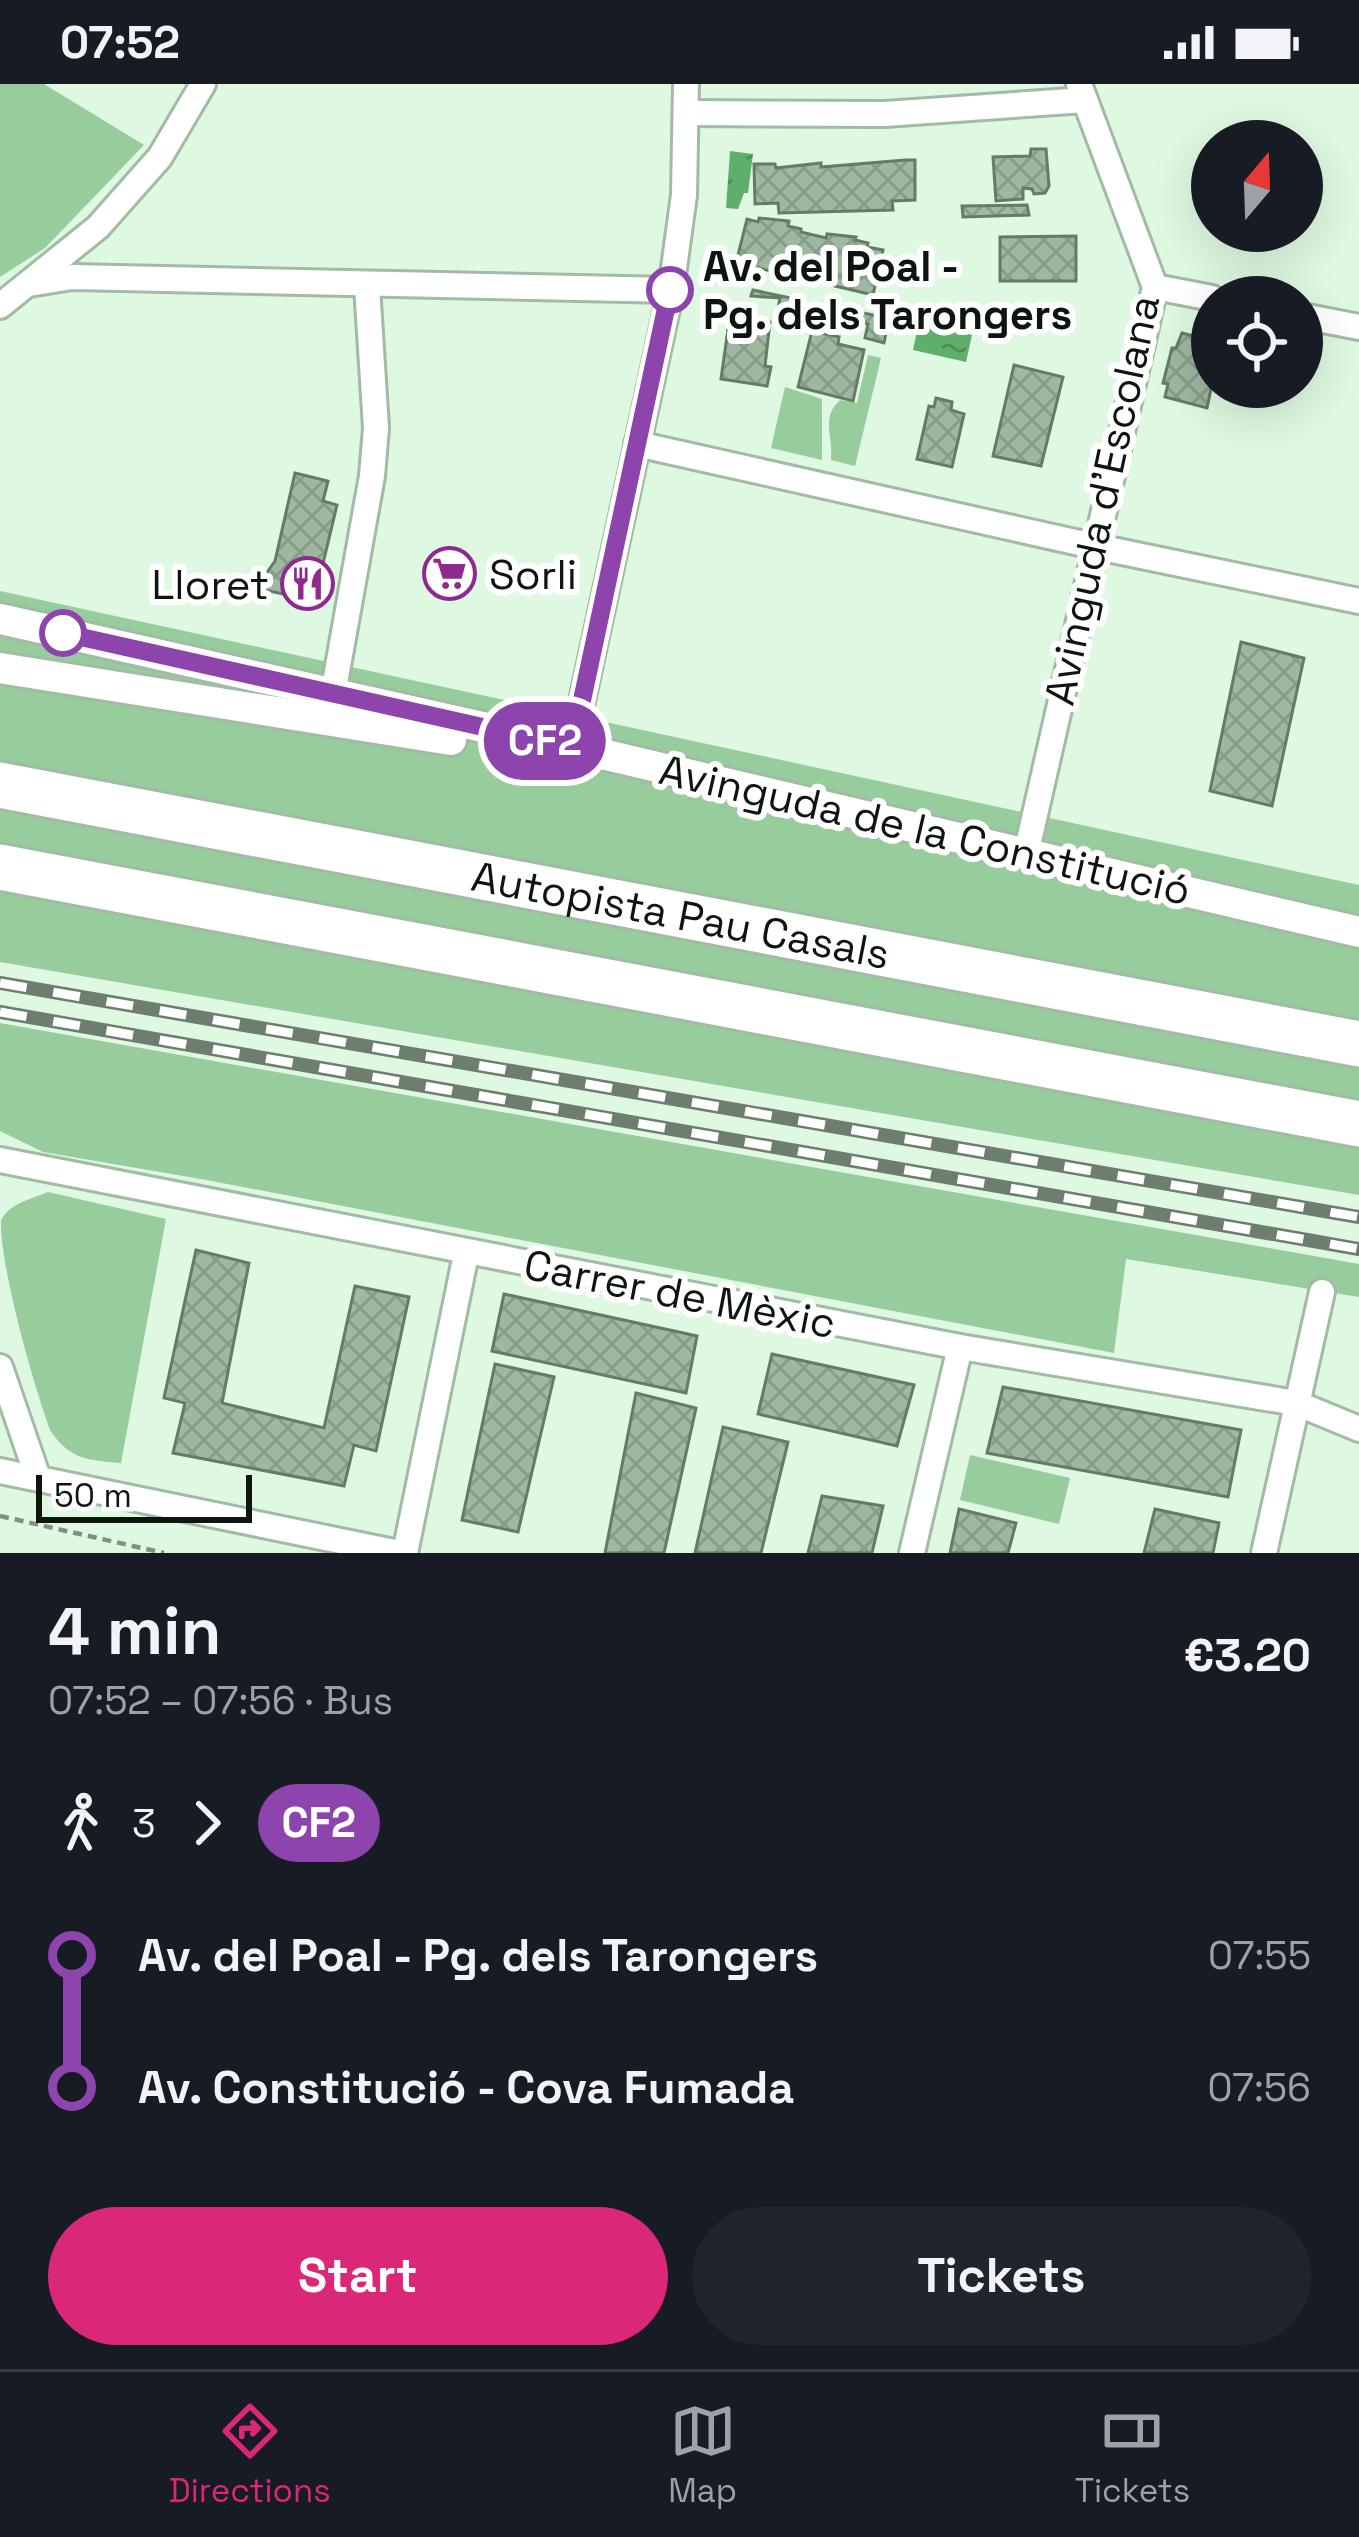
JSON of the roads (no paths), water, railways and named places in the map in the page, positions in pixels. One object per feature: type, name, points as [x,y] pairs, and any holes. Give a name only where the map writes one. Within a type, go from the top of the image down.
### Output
[{"type":"highway","name":"Autopista Pau Casals","points":[[0,785],[1359,1044]]},
{"type":"highway","name":"Autopista Pau Casals","points":[[0,867],[1359,1124]]},
{"type":"street","points":[[0,305],[98,227],[160,157],[203,84]]},
{"type":"street","points":[[572,747],[670,290],[684,195],[686,84]]},
{"type":"street","points":[[687,113],[885,115],[1082,92]]},
{"type":"street","name":"Avinguda d'Escolana","points":[[1026,854],[1154,287],[1082,92]]},
{"type":"street","points":[[98,227],[104,262],[127,280]]},
{"type":"street","points":[[29,284],[72,277],[670,290]]},
{"type":"street","points":[[333,694],[372,476],[376,428],[367,286]]},
{"type":"street","points":[[1154,287],[1191,294]]},
{"type":"street","points":[[1323,320],[1359,327]]},
{"type":"street","points":[[638,444],[1359,601]]},
{"type":"street","name":"Avinguda de la Constitució","points":[[0,619],[572,747],[1359,932]]},
{"type":"street","points":[[0,668],[462,741],[541,740]]},
{"type":"street","name":"Carrer de Mèxic","points":[[0,1160],[960,1347],[1296,1403],[1359,1429]]},
{"type":"street","points":[[0,1472],[402,1553],[466,1254]]},
{"type":"street","points":[[1264,1553],[1322,1292]]},
{"type":"street","points":[[912,1553],[960,1347]]},
{"type":"street","points":[[0,1367],[38,1478]]},
{"type":"water","points":[[730,151],[753,154],[748,193],[738,209],[726,208]]},
{"type":"water","points":[[919,322],[972,335],[966,362],[913,350]]},
{"type":"railway","points":[[0,983],[1359,1217]]},
{"type":"railway","points":[[0,1012],[1359,1249]]},
{"type":"place","name":"Av. del Poal - Pg. dels Tarongers","points":[[670,290]]},
{"type":"place","name":"Sorli","points":[[450,574]]},
{"type":"place","name":"Lloret","points":[[308,584]]}]
